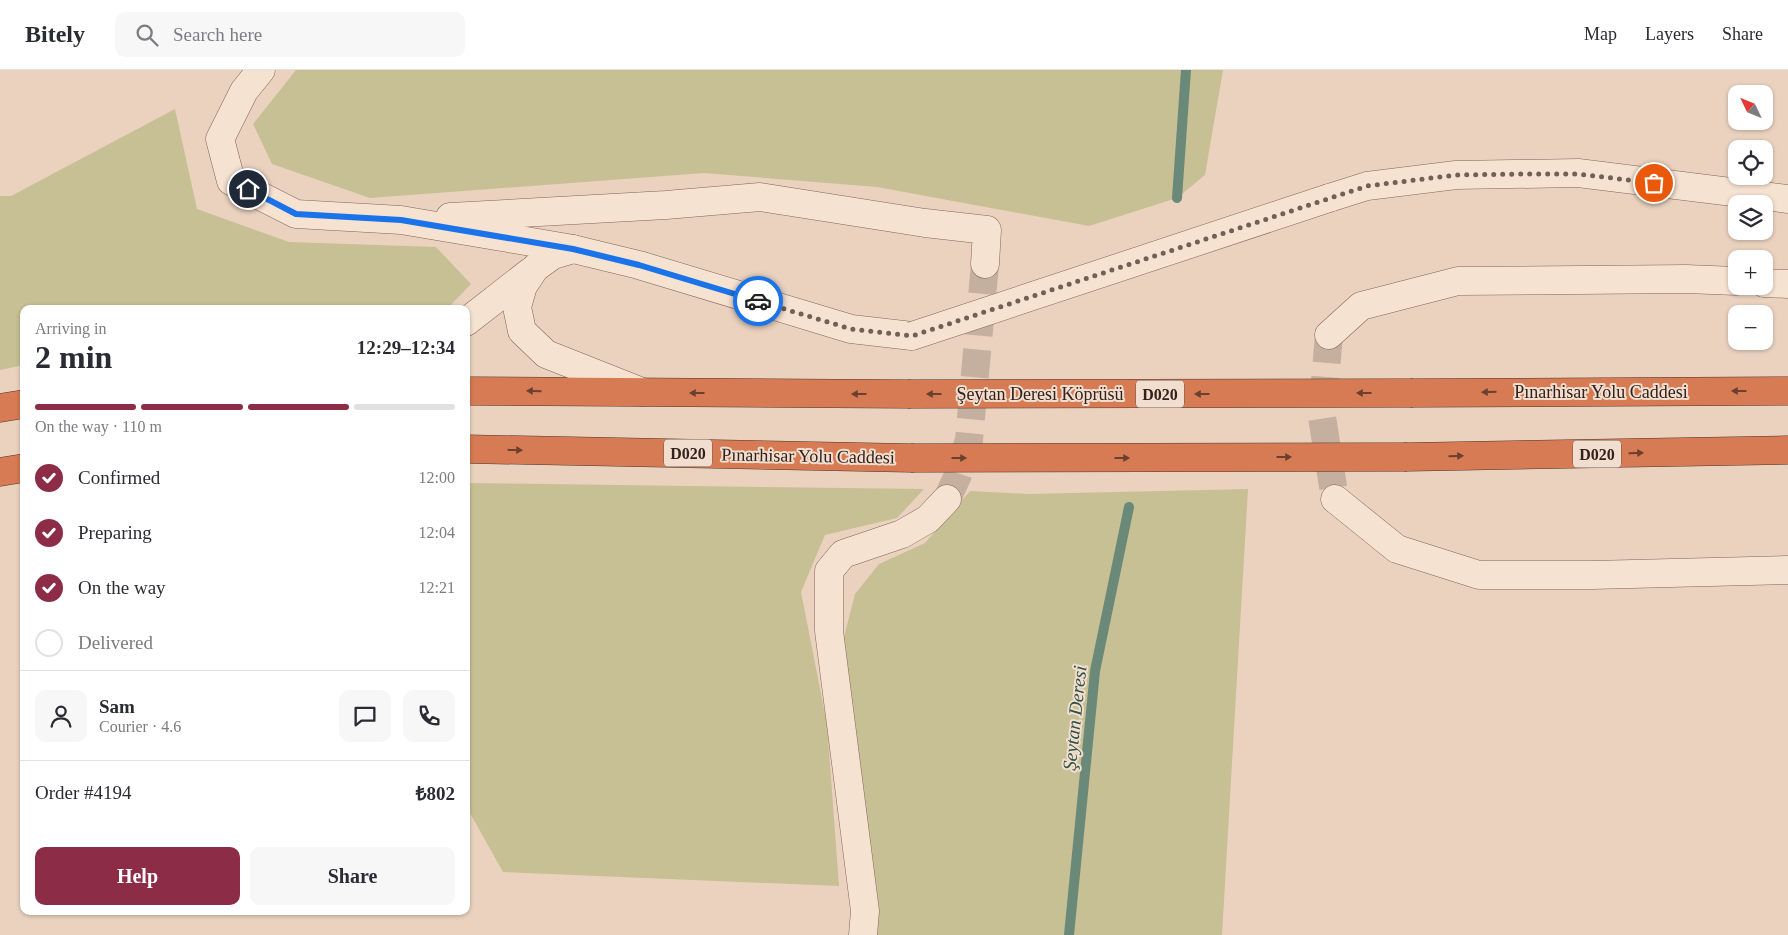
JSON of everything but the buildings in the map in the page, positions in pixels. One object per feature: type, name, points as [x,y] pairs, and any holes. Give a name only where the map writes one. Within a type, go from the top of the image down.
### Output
[{"type":"highway","name":"D020","points":[[470,390],[642,392]]},
{"type":"highway","name":"Pınarhisar Yolu Caddesi","points":[[1413,393],[1788,391]]},
{"type":"highway","name":"Şeytan Deresi Köprüsü","points":[[642,392],[908,394],[1413,393]]},
{"type":"highway","points":[[0,408],[20,405]]},
{"type":"highway","name":"Pınarhisar Yolu Caddesi","points":[[470,449],[911,458],[1407,457],[1788,450]]},
{"type":"highway","points":[[0,472],[20,469]]},
{"type":"street","points":[[261,70],[244,91],[220,139],[231,181],[296,214],[401,220],[573,249],[639,265],[851,329],[912,336],[1367,186],[1456,175],[1578,174],[1788,199]]},
{"type":"street","points":[[401,220],[666,205],[760,197],[925,223],[987,230],[985,264]]},
{"type":"street","points":[[470,319],[553,255],[573,249]]},
{"type":"street","points":[[535,268],[523,286],[517,307],[522,332],[546,354],[642,392]]},
{"type":"street","points":[[1329,335],[1361,306],[1458,282],[1686,279],[1728,282]]},
{"type":"street","points":[[1773,283],[1788,284]]},
{"type":"street","points":[[863,935],[865,911],[829,631],[829,572],[843,554],[902,534],[928,519],[947,498]]},
{"type":"street","points":[[1335,499],[1397,549],[1479,575],[1592,575],[1788,570]]},
{"type":"shaded area","points":[[296,70],[1223,70],[1205,175],[1177,198],[1089,226],[877,187],[704,173],[370,198],[272,164],[253,124]]},
{"type":"shaded area","points":[[175,109],[197,209],[289,242],[436,247],[471,284],[451,305],[20,305],[20,366],[0,370],[0,196],[11,196]]},
{"type":"shaded area","points":[[470,483],[924,489],[897,518],[825,535],[801,592],[827,724],[839,886],[503,872],[470,813]]},
{"type":"shaded area","points":[[1248,489],[1222,935],[874,935],[843,641],[855,594],[879,564],[925,543],[970,491],[1029,494]]},
{"type":"waterway","name":"Şeytan Deresi","points":[[1177,198],[1186,70]]},
{"type":"waterway","name":"Şeytan Deresi","points":[[1069,935],[1095,671],[1129,507]]},
{"type":"tunnel","points":[[947,499],[958,475],[969,440],[985,264]]},
{"type":"tunnel","points":[[1329,335],[1322,417],[1335,499]]},
{"type":"way so far","points":[[758,301],[851,329],[912,336],[1367,186],[1456,175],[1526,174],[1578,174],[1654,183]]},
{"type":"route","points":[[248,189],[296,214],[401,220],[573,249],[639,265],[758,301]]}]
